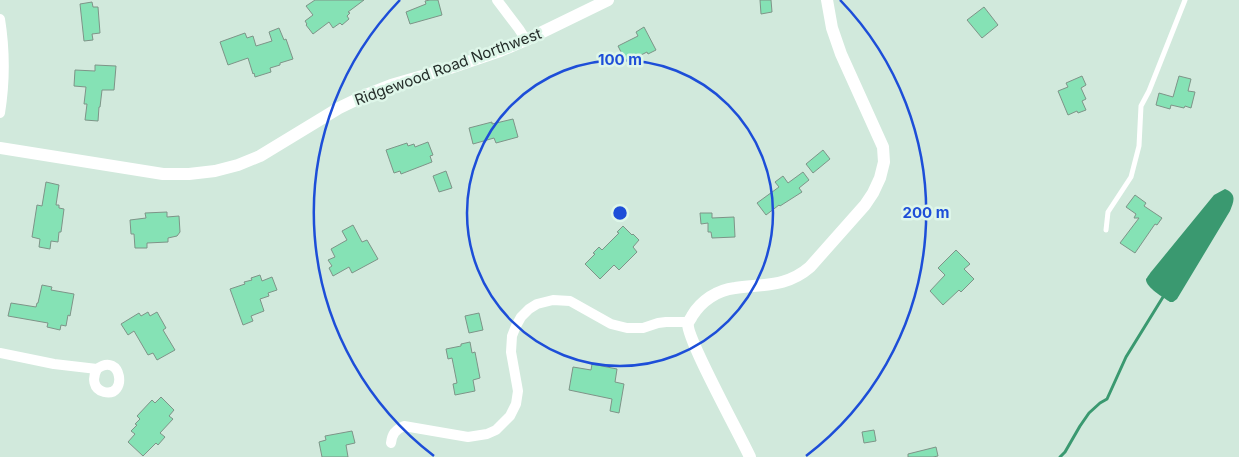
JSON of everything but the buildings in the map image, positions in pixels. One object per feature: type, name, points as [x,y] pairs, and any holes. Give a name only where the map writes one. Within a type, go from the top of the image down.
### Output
[{"type":"street","points":[[497,0],[526,40]]},
{"type":"street","name":"Ridgewood Road Northwest","points":[[0,148],[163,174],[215,171],[238,165],[260,156],[339,108],[368,94],[526,40],[608,0]]},
{"type":"street","points":[[750,457],[699,356],[688,331],[688,322],[701,304],[719,292],[732,288],[782,282],[794,279],[803,273],[865,205],[880,178],[884,162],[883,147],[841,54],[832,28],[827,0]]},
{"type":"street","points":[[0,19],[3,35],[4,71],[0,113]]},
{"type":"street","points":[[391,443],[394,432],[404,426],[468,437],[496,430],[510,416],[516,404],[518,391],[511,352],[512,336],[521,317],[537,304],[553,300],[570,301],[611,324],[627,328],[643,328],[666,322],[688,322]]},
{"type":"street","points":[[0,353],[54,364],[97,370]]},
{"type":"lane","points":[[1106,230],[1108,212],[1131,177],[1138,146],[1141,106],[1185,0]]},
{"type":"shaded area","points":[[1225,189],[1234,198],[1230,211],[1177,299],[1170,302],[1152,289],[1146,282],[1146,279],[1214,195]]},
{"type":"waterway","points":[[1060,457],[1089,413],[1107,399],[1126,357],[1163,297]]}]
